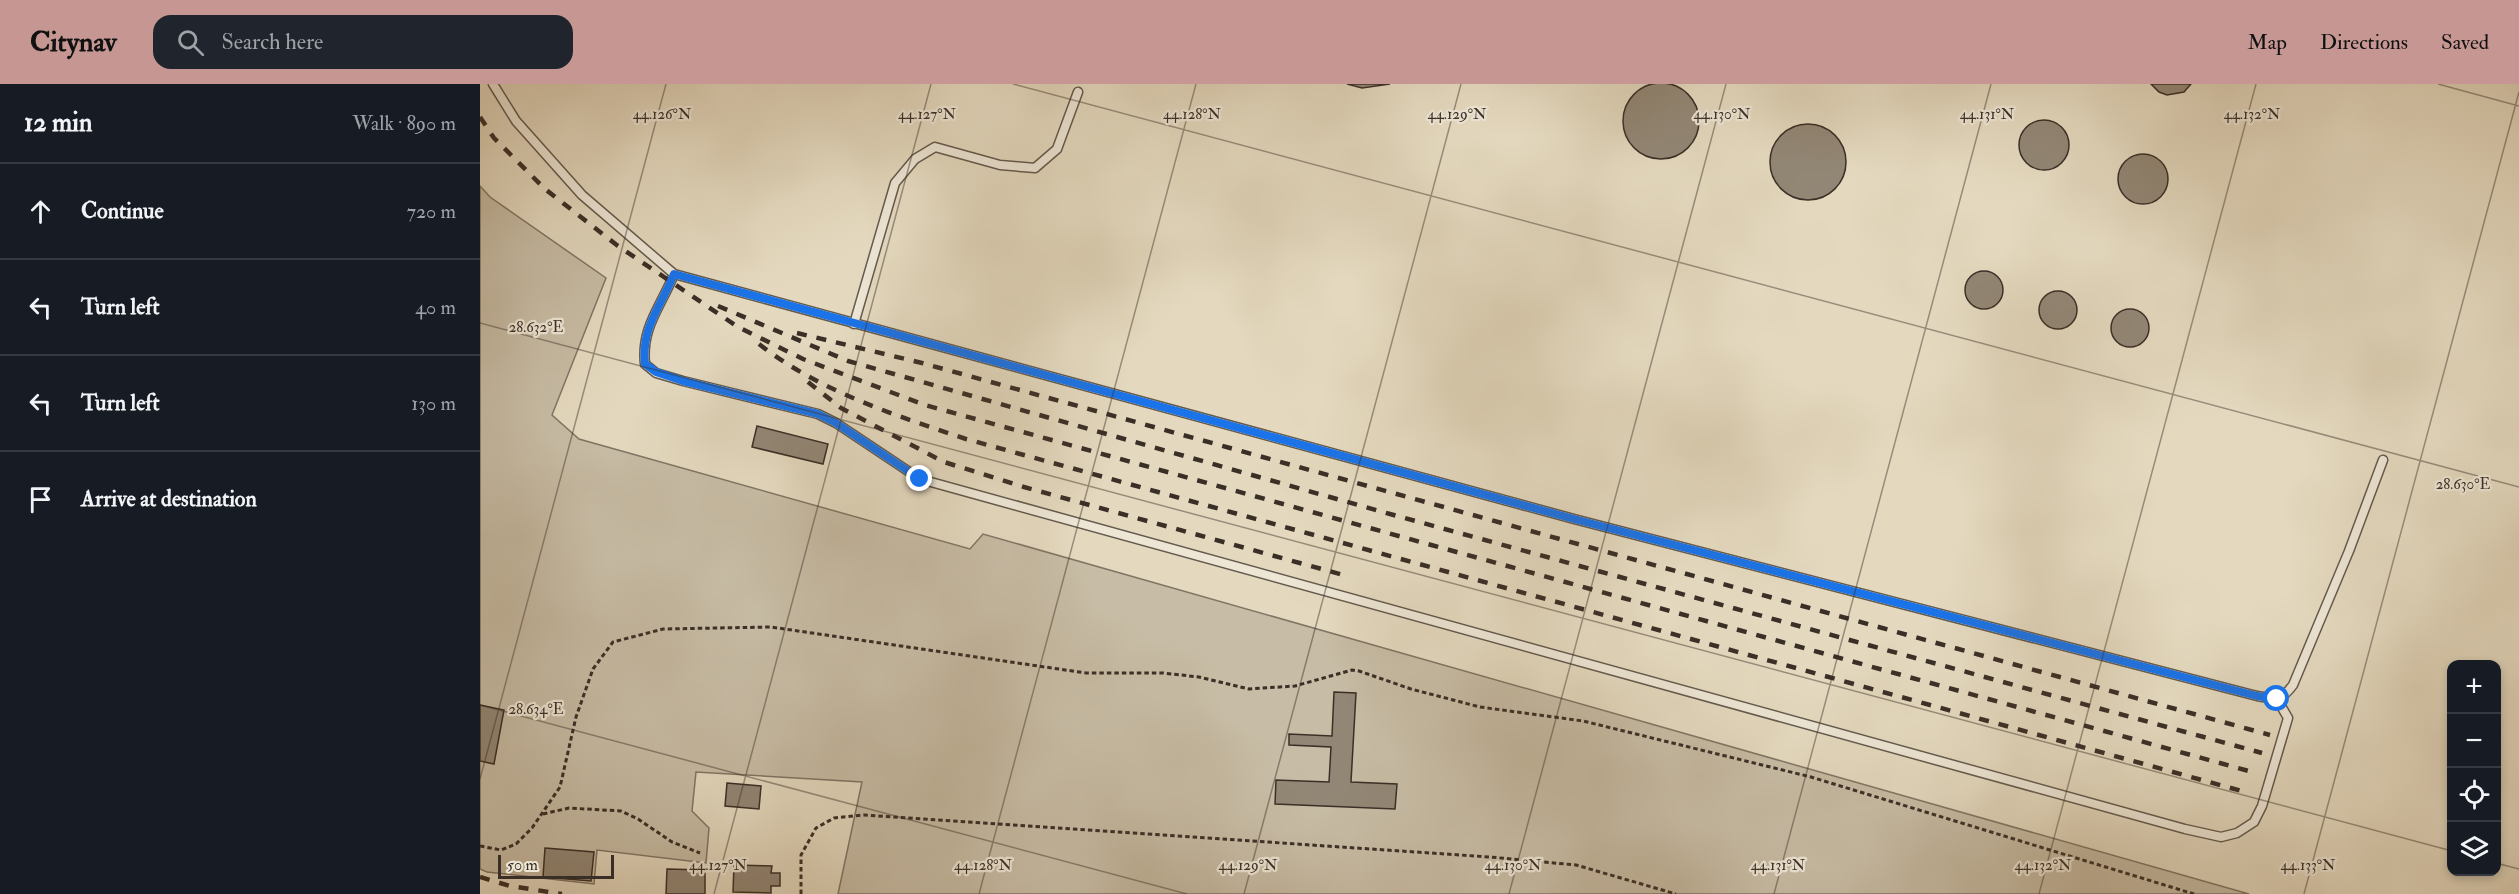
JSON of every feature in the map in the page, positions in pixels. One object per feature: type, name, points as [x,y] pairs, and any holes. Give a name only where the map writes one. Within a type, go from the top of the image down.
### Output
[{"type":"lane","points":[[493,84],[516,121],[582,195],[674,274],[1563,516],[2257,696],[2277,699],[2283,697],[2293,685],[2349,551],[2383,460]]},
{"type":"lane","points":[[854,324],[895,183],[915,159],[935,147],[1000,165],[1035,168],[1057,149],[1078,92]]},
{"type":"lane","points":[[674,274],[652,315],[644,348],[645,364],[656,372],[683,381],[818,414],[836,423],[920,479],[2185,829],[2221,837],[2237,833],[2254,822],[2262,806],[2288,718],[2277,699]]},
{"type":"path","points":[[480,846],[501,850],[516,844],[541,815],[560,787],[576,717],[593,669],[613,642],[663,629],[771,627],[1086,673],[1181,675],[1249,689],[1295,686],[1352,670],[1359,671],[1411,689],[1480,706],[1583,721],[1811,777],[2194,894]]},
{"type":"path","points":[[541,815],[569,808],[621,811],[638,819],[672,842],[700,853]]},
{"type":"path","points":[[801,894],[801,855],[816,828],[834,818],[864,815],[1478,856],[1576,865],[1676,894]]},
{"type":"shaded area","points":[[480,186],[490,197],[606,278],[552,415],[579,439],[970,549],[983,534],[2249,894],[838,894],[862,782],[696,772],[692,811],[709,828],[706,863],[597,850],[594,884],[487,872],[480,869]]},
{"type":"building","points":[[1661,83],[1675,86],[1688,94],[1696,107],[1699,121],[1696,135],[1688,148],[1675,156],[1661,159],[1647,156],[1634,148],[1626,135],[1623,121],[1626,107],[1634,94],[1647,86]]},
{"type":"building","points":[[1347,84],[1390,84],[1362,88]]},
{"type":"building","points":[[2151,84],[2191,84],[2184,92],[2167,95],[2159,92]]},
{"type":"building","points":[[2044,120],[2053,122],[2064,131],[2069,145],[2067,154],[2058,165],[2044,170],[2035,168],[2024,159],[2019,145],[2021,136],[2030,125]]},
{"type":"building","points":[[1808,124],[1822,127],[1835,135],[1843,148],[1846,162],[1843,176],[1835,189],[1822,197],[1808,200],[1794,197],[1781,189],[1773,176],[1770,162],[1773,148],[1781,135],[1794,127]]},
{"type":"building","points":[[2143,154],[2152,156],[2163,165],[2168,179],[2166,188],[2157,199],[2143,204],[2134,202],[2123,193],[2118,179],[2120,170],[2129,159]]},
{"type":"building","points":[[1984,271],[1998,276],[2003,290],[1998,304],[1984,309],[1970,304],[1965,290],[1970,276]]},
{"type":"building","points":[[2058,291],[2072,296],[2077,310],[2072,324],[2058,329],[2044,324],[2039,310],[2044,296]]},
{"type":"building","points":[[2130,309],[2144,314],[2149,328],[2144,342],[2130,347],[2116,342],[2111,328],[2116,314]]},
{"type":"building","points":[[757,426],[828,444],[823,464],[752,447]]},
{"type":"building","points":[[1334,692],[1356,693],[1351,782],[1397,784],[1395,809],[1275,804],[1276,780],[1329,782],[1331,747],[1289,745],[1289,734],[1332,736]]},
{"type":"building","points":[[480,705],[504,710],[494,764],[480,761]]},
{"type":"building","points":[[727,783],[761,786],[759,809],[725,806]]},
{"type":"building","points":[[545,848],[594,852],[591,881],[543,877]]},
{"type":"building","points":[[734,865],[772,866],[771,873],[780,873],[780,886],[771,886],[771,893],[733,892]]},
{"type":"building","points":[[667,869],[705,870],[705,894],[666,894]]},
{"type":"railway","points":[[480,117],[494,138],[545,189],[618,246],[738,327],[803,359],[925,405],[2256,773]]},
{"type":"railway","points":[[718,306],[848,361],[1390,514],[2262,753]]},
{"type":"railway","points":[[797,333],[922,363],[2270,735]]},
{"type":"railway","points":[[759,344],[782,361],[858,400],[966,439],[2249,793]]},
{"type":"railway","points":[[808,382],[841,408],[944,462],[1024,487],[1347,576]]},
{"type":"railway","points":[[480,877],[510,886],[562,894]]},
{"type":"route","points":[[920,479],[836,423],[818,414],[683,381],[656,372],[645,364],[644,348],[652,315],[674,274],[1574,519],[2257,696],[2277,699]]}]
